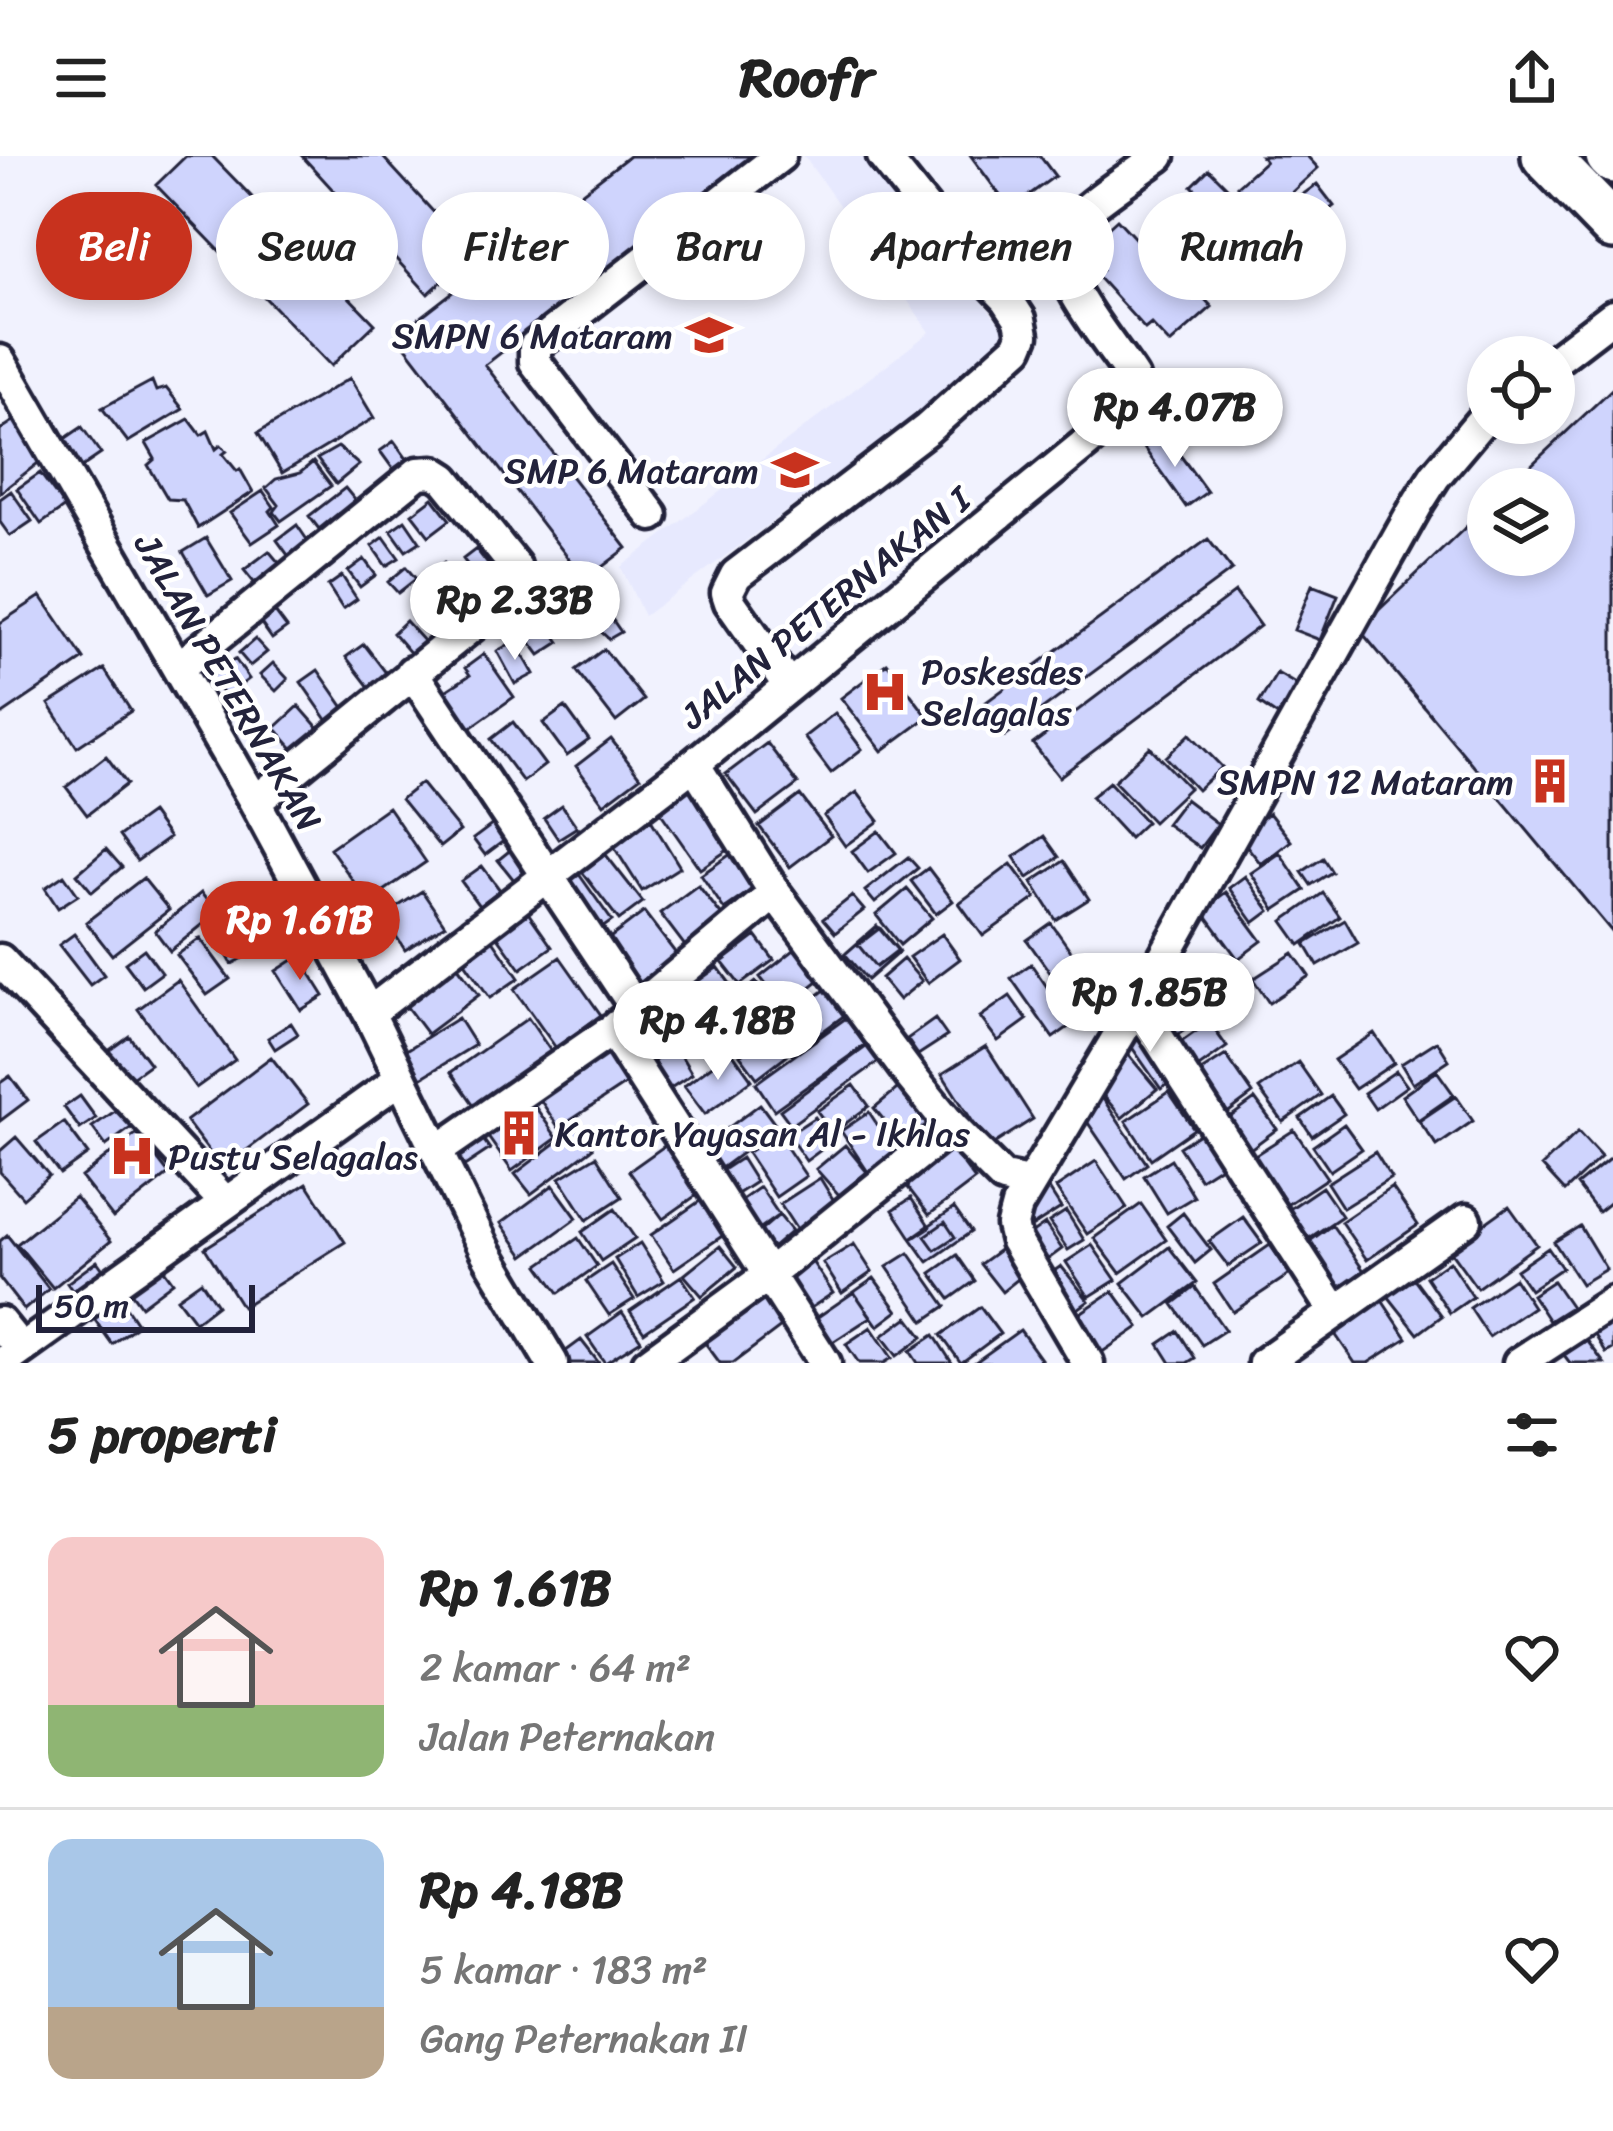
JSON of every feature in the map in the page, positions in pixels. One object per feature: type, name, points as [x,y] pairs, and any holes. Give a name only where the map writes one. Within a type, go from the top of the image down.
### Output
[{"type":"highway","points":[[1557,161],[1613,226]]},
{"type":"street","points":[[652,515],[535,362],[535,346],[780,156]]},
{"type":"street","points":[[790,686],[730,602],[727,593],[736,575],[927,429],[1018,347],[1023,334],[1007,298],[952,242],[883,156]]},
{"type":"street","name":"JALAN PETERNAKAN I","points":[[369,1013],[694,764],[1131,404],[1132,378],[1065,275],[1059,247],[1073,222],[1159,156]]},
{"type":"street","points":[[1575,345],[1613,316]]},
{"type":"street","name":"JALAN PETERNAKAN","points":[[0,361],[255,802],[369,1013],[486,1252],[552,1363]]},
{"type":"street","points":[[1088,1363],[1013,1232],[1015,1210],[1137,1004],[1419,501],[1467,438]]},
{"type":"street","points":[[178,668],[410,477],[426,471],[445,479],[515,566],[518,577],[511,594],[255,802]]},
{"type":"street","points":[[412,672],[637,1010]]},
{"type":"street","points":[[694,764],[775,893],[952,1127],[1003,1178],[1030,1183]]},
{"type":"street","points":[[437,1151],[612,1030],[775,893]]},
{"type":"street","points":[[0,960],[224,1201]]},
{"type":"street","points":[[1137,1004],[1334,1310]]},
{"type":"street","points":[[612,1030],[825,1363]]},
{"type":"street","points":[[0,1323],[11,1356],[400,1078]]},
{"type":"street","points":[[648,1363],[767,1276],[952,1127]]},
{"type":"street","points":[[1264,1363],[1296,1354],[1334,1310],[1466,1220]]},
{"type":"street","points":[[1519,1363],[1613,1303]]},
{"type":"shaded area","name":"SMP 6 Mataram","points":[[804,156],[870,156],[898,192],[830,192]]},
{"type":"shaded area","name":"SMP 6 Mataram","points":[[907,300],[981,300],[1012,340],[644,616],[621,567],[930,332]]},
{"type":"building","points":[[186,156],[212,156],[247,192],[216,192],[216,247],[192,222],[192,192],[163,192],[156,185]]},
{"type":"building","points":[[302,156],[382,156],[422,200],[422,287],[398,261],[398,192],[335,192]]},
{"type":"building","name":"SMP 6 Mataram","points":[[629,156],[756,156],[709,192],[633,192],[633,251],[609,269],[609,192],[582,192]]},
{"type":"building","points":[[971,156],[1040,156],[1055,176],[1033,192],[997,192]]},
{"type":"building","points":[[1261,156],[1307,156],[1318,168],[1292,192],[1242,192],[1237,186],[1265,161]]},
{"type":"building","points":[[1209,169],[1232,192],[1198,192],[1192,186]]},
{"type":"building","points":[[1117,219],[1138,242],[1138,300],[1206,300],[1212,307],[1170,344],[1151,324],[1145,329],[1114,295]]},
{"type":"building","points":[[267,300],[352,300],[375,324],[331,366]]},
{"type":"building","name":"SMP 6 Mataram","points":[[442,300],[569,300],[485,365],[627,548],[585,580],[397,335]]},
{"type":"building","points":[[350,378],[374,418],[282,473],[258,433]]},
{"type":"building","points":[[152,381],[156,391],[166,388],[183,409],[128,442],[102,408]]},
{"type":"building","name":"SMPN 12 Mataram","points":[[1613,388],[1613,933],[1359,629],[1467,526],[1467,576],[1575,576],[1575,468],[1528,468],[1554,444],[1575,444],[1575,424]]},
{"type":"building","points":[[24,414],[51,453],[0,493],[0,430]]},
{"type":"building","points":[[189,419],[201,435],[208,431],[216,449],[221,445],[227,451],[223,454],[240,469],[253,492],[198,528],[183,500],[168,499],[148,465],[155,459],[146,443]]},
{"type":"building","points":[[82,427],[101,454],[82,467],[63,440]]},
{"type":"building","points":[[1164,433],[1207,492],[1186,507],[1144,448]]},
{"type":"building","points":[[394,441],[407,459],[393,469],[380,451]]},
{"type":"building","points":[[338,447],[359,465],[336,484],[317,459]]},
{"type":"building","points":[[313,462],[331,486],[281,521],[274,512],[279,505],[266,488]]},
{"type":"building","points":[[40,473],[65,507],[41,524],[17,489]]},
{"type":"building","points":[[345,488],[355,500],[319,529],[309,516]]},
{"type":"building","points":[[11,491],[32,521],[10,536],[0,522],[0,499]]},
{"type":"building","points":[[263,491],[279,525],[252,543],[230,513]]},
{"type":"building","points":[[433,498],[450,520],[429,536],[412,514]]},
{"type":"building","points":[[405,520],[420,542],[406,551],[391,530]]},
{"type":"building","points":[[297,525],[310,544],[290,558],[277,540]]},
{"type":"building","points":[[384,537],[399,558],[386,566],[372,546]]},
{"type":"building","points":[[206,538],[232,581],[208,595],[183,552]]},
{"type":"building","points":[[1208,539],[1232,570],[1005,737],[982,705]]},
{"type":"building","points":[[476,549],[494,572],[480,582],[463,559]]},
{"type":"building","points":[[269,551],[285,570],[260,590],[244,570]]},
{"type":"building","points":[[364,559],[376,575],[360,587],[348,571]]},
{"type":"building","points":[[444,563],[457,577],[437,594],[424,579]]},
{"type":"building","points":[[406,567],[416,579],[398,593],[388,582]]},
{"type":"building","points":[[342,576],[357,599],[343,609],[328,586]]},
{"type":"building","points":[[1312,585],[1338,595],[1320,640],[1294,630]]},
{"type":"building","points":[[1235,592],[1260,626],[1059,777],[1033,744]]},
{"type":"building","points":[[41,596],[84,659],[0,716],[0,623]]},
{"type":"building","points":[[596,596],[621,632],[609,639],[576,609]]},
{"type":"building","points":[[275,612],[287,628],[272,639],[260,622]]},
{"type":"building","points":[[406,621],[426,643],[412,655],[393,633]]},
{"type":"building","points":[[546,622],[560,642],[540,655],[526,636]]},
{"type":"building","points":[[255,639],[267,652],[250,666],[239,653]]},
{"type":"building","points":[[515,641],[534,674],[515,684],[497,651]]},
{"type":"building","points":[[364,644],[387,674],[369,687],[346,657]]},
{"type":"building","points":[[604,649],[644,700],[616,722],[576,670]]},
{"type":"building","points":[[484,654],[514,697],[466,731],[441,694],[470,675],[465,668]]},
{"type":"building","points":[[235,659],[249,679],[225,697],[210,677]]},
{"type":"building","points":[[273,663],[288,679],[276,691],[260,675]]},
{"type":"building","name":"Poskesdes Selagalas","points":[[887,663],[928,717],[882,751],[841,698]]},
{"type":"building","points":[[104,669],[131,711],[77,747],[49,704]]},
{"type":"building","points":[[318,670],[347,712],[330,724],[301,682]]},
{"type":"building","points":[[1277,673],[1297,685],[1278,716],[1259,703]]},
{"type":"building","points":[[299,706],[321,731],[297,753],[275,728]]},
{"type":"building","points":[[565,707],[589,740],[567,756],[543,723]]},
{"type":"building","points":[[835,713],[862,749],[831,773],[804,737]]},
{"type":"building","points":[[513,722],[545,765],[523,782],[491,739]]},
{"type":"building","points":[[1190,734],[1222,767],[1197,790],[1166,757]]},
{"type":"building","points":[[611,739],[640,777],[604,804],[576,766]]},
{"type":"building","points":[[767,743],[798,784],[757,815],[726,774]]},
{"type":"building","points":[[1150,747],[1189,788],[1153,822],[1114,781]]},
{"type":"building","points":[[106,756],[127,784],[87,815],[66,787]]},
{"type":"building","points":[[694,780],[738,843],[700,869],[656,806]]},
{"type":"building","points":[[1109,782],[1146,822],[1129,838],[1091,797]]},
{"type":"building","points":[[421,783],[460,831],[440,847],[401,799]]},
{"type":"building","points":[[857,792],[879,821],[845,846],[824,816]]},
{"type":"building","points":[[800,795],[831,836],[790,867],[759,826]]},
{"type":"building","points":[[1185,799],[1218,824],[1200,848],[1166,824]]},
{"type":"building","points":[[562,805],[577,827],[558,839],[544,818]]},
{"type":"building","points":[[388,807],[426,862],[368,902],[330,848]]},
{"type":"building","points":[[151,813],[169,838],[137,861],[119,836]]},
{"type":"building","points":[[1269,813],[1291,841],[1261,864],[1239,836]]},
{"type":"building","points":[[648,815],[680,867],[642,891],[609,839]]},
{"type":"building","points":[[497,821],[509,837],[485,855],[473,839]]},
{"type":"building","points":[[879,831],[896,853],[868,873],[852,851]]},
{"type":"building","points":[[1044,836],[1059,857],[1028,878],[1014,857]]},
{"type":"building","points":[[599,846],[643,902],[619,920],[576,864]]},
{"type":"building","points":[[513,848],[528,868],[514,880],[498,860]]},
{"type":"building","points":[[106,849],[122,867],[92,892],[77,874]]},
{"type":"building","points":[[735,851],[759,885],[724,909],[701,875]]},
{"type":"building","points":[[1280,853],[1305,890],[1275,910],[1251,873]]},
{"type":"building","points":[[908,857],[918,868],[875,903],[865,891]]},
{"type":"building","points":[[1323,858],[1332,872],[1311,885],[1302,872]]},
{"type":"building","points":[[1064,861],[1089,899],[1056,920],[1032,882]]},
{"type":"building","points":[[1011,864],[1036,898],[983,936],[959,903]]},
{"type":"building","points":[[482,866],[500,890],[479,906],[461,881]]},
{"type":"building","points":[[928,868],[953,901],[936,914],[911,881]]},
{"type":"building","points":[[576,870],[612,921],[595,933],[558,882]]},
{"type":"building","points":[[64,875],[78,895],[58,908],[45,888]]},
{"type":"building","points":[[1245,876],[1270,911],[1254,923],[1229,888]]},
{"type":"building","points":[[143,878],[169,910],[112,955],[86,922]]},
{"type":"building","points":[[698,885],[723,917],[685,946],[660,913]]},
{"type":"building","points":[[907,889],[932,918],[900,945],[876,915]]},
{"type":"building","points":[[422,891],[445,925],[405,950],[383,916]]},
{"type":"building","points":[[1226,892],[1262,941],[1238,959],[1202,910]]},
{"type":"building","points":[[201,893],[217,913],[170,951],[155,931]]},
{"type":"building","points":[[1323,893],[1340,917],[1300,945],[1283,921]]},
{"type":"building","points":[[852,896],[864,910],[835,933],[823,919]]},
{"type":"building","points":[[524,907],[552,947],[521,969],[493,930]]},
{"type":"building","points":[[644,912],[677,955],[640,983],[607,940]]},
{"type":"building","points":[[1345,920],[1358,943],[1318,966],[1305,944]]},
{"type":"building","points":[[1051,923],[1107,1002],[1083,1019],[1027,940]]},
{"type":"building","points":[[236,924],[253,953],[232,964],[216,935]]},
{"type":"building","points":[[877,926],[899,952],[867,980],[845,954]]},
{"type":"building","points":[[880,928],[898,950],[876,967],[858,945]]},
{"type":"building","points":[[486,930],[519,978],[490,998],[457,951]]},
{"type":"building","points":[[74,934],[104,975],[90,985],[59,945]]},
{"type":"building","points":[[942,934],[960,959],[928,983],[909,957]]},
{"type":"building","points":[[756,936],[774,960],[740,985],[722,962]]},
{"type":"building","points":[[200,938],[230,979],[207,995],[177,955]]},
{"type":"building","points":[[799,946],[823,977],[784,1008],[760,977]]},
{"type":"building","points":[[144,949],[162,973],[143,987],[125,963]]},
{"type":"building","points":[[1293,953],[1309,976],[1269,1003],[1253,979]]},
{"type":"building","points":[[299,956],[324,996],[301,1010],[276,971]]},
{"type":"building","points":[[560,957],[601,1015],[556,1048],[514,989]]},
{"type":"building","points":[[903,959],[922,981],[899,1000],[881,978]]},
{"type":"building","points":[[455,963],[479,995],[427,1034],[403,1002]]},
{"type":"building","points":[[1031,964],[1073,1024],[1053,1038],[1011,978]]},
{"type":"building","points":[[718,967],[736,992],[689,1026],[671,1000]]},
{"type":"building","points":[[178,980],[235,1060],[196,1088],[138,1009]]},
{"type":"building","points":[[756,982],[782,1015],[741,1047],[715,1015]]},
{"type":"building","points":[[1169,984],[1195,1023],[1167,1042],[1141,1004]]},
{"type":"building","points":[[830,986],[849,1012],[792,1054],[773,1029]]},
{"type":"building","points":[[1010,996],[1027,1020],[998,1041],[980,1017]]},
{"type":"building","points":[[648,1010],[668,1039],[637,1061],[617,1032]]},
{"type":"building","points":[[458,1018],[475,1045],[421,1078],[405,1051]]},
{"type":"building","points":[[528,1018],[552,1053],[476,1108],[451,1072]]},
{"type":"building","points":[[846,1018],[865,1045],[774,1110],[756,1083]]},
{"type":"building","points":[[935,1019],[947,1036],[918,1055],[907,1039]]},
{"type":"building","points":[[1139,1021],[1178,1077],[1161,1089],[1122,1033]]},
{"type":"building","points":[[1209,1022],[1227,1047],[1192,1072],[1174,1047]]},
{"type":"building","points":[[291,1023],[298,1034],[275,1049],[268,1038]]},
{"type":"building","points":[[770,1032],[787,1055],[757,1078],[740,1055]]},
{"type":"building","points":[[1374,1033],[1394,1063],[1355,1089],[1334,1060]]},
{"type":"building","points":[[129,1036],[150,1064],[125,1082],[104,1054]]},
{"type":"building","points":[[874,1041],[885,1057],[791,1125],[780,1110]]},
{"type":"building","points":[[1437,1041],[1449,1060],[1413,1084],[1401,1064]]},
{"type":"building","points":[[986,1046],[1033,1119],[989,1147],[942,1074]]},
{"type":"building","points":[[603,1047],[627,1083],[559,1128],[535,1092]]},
{"type":"building","points":[[676,1047],[692,1074],[660,1095],[643,1068]]},
{"type":"building","points":[[731,1051],[752,1080],[705,1114],[684,1086]]},
{"type":"building","points":[[1127,1053],[1157,1089],[1122,1118],[1092,1082]]},
{"type":"building","points":[[1226,1055],[1253,1094],[1226,1114],[1198,1073]]},
{"type":"building","points":[[271,1057],[308,1104],[222,1169],[186,1121]]},
{"type":"building","points":[[1298,1062],[1321,1095],[1283,1122],[1259,1089]]},
{"type":"building","points":[[1396,1071],[1407,1086],[1375,1109],[1364,1093]]},
{"type":"building","points":[[1437,1071],[1454,1095],[1418,1120],[1402,1096]]},
{"type":"building","points":[[10,1076],[28,1100],[0,1121],[0,1083]]},
{"type":"building","points":[[903,1084],[935,1123],[906,1147],[874,1108]]},
{"type":"building","points":[[854,1085],[869,1106],[833,1133],[817,1111]]},
{"type":"building","points":[[1169,1092],[1194,1129],[1151,1159],[1126,1121]]},
{"type":"building","points":[[1099,1093],[1147,1164],[1126,1179],[1078,1108]]},
{"type":"building","name":"Kantor Yayasan Al - Ikhlas","points":[[527,1095],[557,1138],[512,1171],[481,1127]]},
{"type":"building","points":[[80,1096],[96,1118],[80,1129],[64,1107]]},
{"type":"building","points":[[1331,1096],[1344,1114],[1312,1136],[1300,1118]]},
{"type":"building","points":[[1456,1096],[1473,1121],[1437,1146],[1419,1121]]},
{"type":"building","points":[[1255,1099],[1277,1129],[1245,1153],[1222,1123]]},
{"type":"building","points":[[125,1104],[139,1122],[106,1146],[92,1127]]},
{"type":"building","points":[[760,1104],[777,1127],[716,1172],[700,1149]]},
{"type":"building","points":[[869,1112],[898,1156],[870,1175],[841,1131]]},
{"type":"building","points":[[815,1117],[832,1142],[806,1161],[788,1135]]},
{"type":"building","points":[[64,1122],[88,1154],[60,1174],[36,1142]]},
{"type":"building","points":[[1344,1124],[1362,1149],[1330,1171],[1313,1146]]},
{"type":"building","points":[[577,1127],[593,1148],[531,1194],[515,1174]]},
{"type":"building","points":[[1294,1130],[1327,1178],[1285,1206],[1252,1157]]},
{"type":"building","points":[[477,1131],[490,1149],[460,1169],[448,1151]]},
{"type":"building","points":[[1204,1131],[1225,1163],[1200,1179],[1179,1147]]},
{"type":"building","points":[[1578,1132],[1601,1157],[1565,1191],[1542,1166]]},
{"type":"building","points":[[137,1133],[169,1174],[113,1218],[81,1177]]},
{"type":"building","points":[[777,1133],[806,1176],[776,1197],[747,1153]]},
{"type":"building","points":[[16,1137],[49,1175],[23,1198],[0,1172],[0,1151]]},
{"type":"building","points":[[667,1144],[701,1192],[663,1219],[629,1171]]},
{"type":"building","points":[[845,1145],[867,1172],[839,1195],[816,1169]]},
{"type":"building","points":[[952,1149],[975,1180],[929,1215],[906,1185]]},
{"type":"building","points":[[1375,1152],[1391,1178],[1343,1208],[1327,1183]]},
{"type":"building","points":[[596,1156],[622,1197],[587,1220],[560,1178]]},
{"type":"building","points":[[1613,1156],[1613,1200],[1598,1212],[1577,1185]]},
{"type":"building","points":[[741,1158],[756,1182],[724,1203],[709,1179]]},
{"type":"building","points":[[1171,1159],[1194,1197],[1167,1213],[1144,1176]]},
{"type":"building","points":[[1096,1161],[1127,1208],[1087,1234],[1056,1188]]},
{"type":"building","points":[[820,1178],[836,1204],[797,1230],[780,1204]]},
{"type":"building","points":[[307,1183],[345,1242],[242,1307],[205,1248]]},
{"type":"building","points":[[553,1185],[577,1218],[524,1256],[501,1223]]},
{"type":"building","points":[[1047,1186],[1061,1208],[1033,1226],[1019,1204]]},
{"type":"building","points":[[760,1187],[779,1215],[748,1237],[729,1209]]},
{"type":"building","points":[[1322,1187],[1342,1216],[1308,1239],[1288,1210]]},
{"type":"building","points":[[1392,1187],[1418,1225],[1367,1260],[1341,1222]]},
{"type":"building","points":[[75,1197],[111,1241],[53,1288],[17,1244]]},
{"type":"building","points":[[704,1198],[728,1232],[674,1269],[651,1235]]},
{"type":"building","points":[[911,1198],[930,1227],[912,1239],[893,1210]]},
{"type":"building","points":[[1141,1204],[1166,1240],[1120,1273],[1094,1238]]},
{"type":"building","points":[[1509,1206],[1537,1245],[1477,1288],[1449,1249]]},
{"type":"building","points":[[954,1208],[971,1232],[928,1262],[911,1238]]},
{"type":"building","points":[[615,1209],[635,1238],[601,1261],[582,1232]]},
{"type":"building","points":[[1066,1211],[1084,1240],[1068,1250],[1049,1222]]},
{"type":"building","points":[[1183,1213],[1211,1250],[1195,1263],[1167,1226]]},
{"type":"building","points":[[779,1215],[792,1231],[764,1255],[751,1239]]},
{"type":"building","points":[[1243,1217],[1262,1243],[1228,1266],[1209,1241]]},
{"type":"building","points":[[945,1222],[955,1237],[935,1250],[925,1236]]},
{"type":"building","points":[[1045,1224],[1062,1249],[1043,1263],[1025,1238]]},
{"type":"building","points":[[1332,1225],[1364,1271],[1339,1289],[1307,1243]]},
{"type":"building","points":[[1580,1226],[1606,1269],[1581,1284],[1554,1242]]},
{"type":"building","points":[[7,1235],[49,1289],[24,1310],[0,1279],[0,1241]]},
{"type":"building","points":[[578,1238],[597,1266],[559,1293],[539,1265]]},
{"type":"building","points":[[640,1243],[664,1281],[638,1297],[615,1259]]},
{"type":"building","points":[[854,1244],[872,1272],[842,1293],[823,1263]]},
{"type":"building","points":[[1092,1245],[1116,1280],[1089,1297],[1066,1262]]},
{"type":"building","points":[[1270,1245],[1290,1274],[1233,1312],[1214,1284]]},
{"type":"building","points":[[720,1246],[737,1267],[702,1296],[684,1275]]},
{"type":"building","points":[[1169,1247],[1197,1283],[1149,1318],[1122,1283]]},
{"type":"building","points":[[1002,1248],[1023,1275],[1002,1292],[980,1264]]},
{"type":"building","points":[[1548,1248],[1562,1268],[1530,1290],[1516,1270]]},
{"type":"building","points":[[909,1253],[946,1306],[924,1321],[887,1267]]},
{"type":"building","points":[[807,1254],[833,1293],[799,1316],[773,1276]]},
{"type":"building","points":[[957,1255],[975,1281],[950,1299],[931,1273]]},
{"type":"building","points":[[157,1260],[173,1282],[141,1306],[125,1284]]},
{"type":"building","points":[[97,1261],[109,1278],[79,1300],[67,1283]]},
{"type":"building","points":[[1449,1261],[1473,1297],[1450,1313],[1426,1277]]},
{"type":"building","points":[[611,1264],[634,1299],[609,1315],[586,1281]]},
{"type":"building","points":[[1061,1266],[1089,1301],[1075,1311],[1047,1276]]},
{"type":"building","points":[[681,1276],[695,1297],[644,1332],[630,1311]]},
{"type":"building","points":[[1413,1277],[1442,1316],[1418,1334],[1388,1296]]},
{"type":"building","points":[[874,1278],[898,1311],[878,1326],[854,1292]]},
{"type":"building","points":[[1514,1278],[1533,1307],[1489,1337],[1470,1308]]},
{"type":"building","points":[[201,1281],[217,1305],[195,1322],[177,1298]]},
{"type":"building","points":[[1553,1281],[1571,1307],[1549,1321],[1532,1295]]},
{"type":"building","points":[[1195,1287],[1225,1330],[1202,1345],[1173,1304]]},
{"type":"building","points":[[758,1288],[785,1324],[733,1363],[720,1363],[697,1332]]},
{"type":"building","points":[[1113,1291],[1139,1327],[1098,1355],[1073,1318]]},
{"type":"building","points":[[854,1292],[871,1317],[825,1347],[809,1323]]},
{"type":"building","points":[[117,1294],[138,1325],[112,1344],[90,1313]]},
{"type":"building","points":[[1381,1299],[1407,1338],[1368,1363],[1355,1363],[1333,1331]]},
{"type":"building","points":[[980,1307],[1000,1334],[961,1363],[941,1335]]},
{"type":"building","points":[[622,1312],[641,1340],[605,1363],[587,1337]]},
{"type":"building","points":[[1613,1312],[1613,1349],[1606,1353],[1590,1327]]},
{"type":"building","points":[[908,1317],[923,1337],[897,1356],[882,1336]]},
{"type":"building","points":[[871,1327],[892,1358],[884,1363],[859,1363],[846,1344]]},
{"type":"building","points":[[1020,1330],[1041,1359],[1035,1363],[974,1363]]},
{"type":"building","points":[[1178,1331],[1195,1358],[1187,1363],[1171,1363],[1159,1344]]},
{"type":"building","points":[[934,1335],[952,1363],[918,1363],[910,1351]]},
{"type":"building","points":[[1586,1339],[1604,1363],[1570,1363],[1564,1355]]},
{"type":"building","points":[[581,1340],[599,1363],[569,1363],[562,1354]]},
{"type":"place","name":"SMPN 6 Mataram","points":[[709,335]]},
{"type":"place","name":"SMP 6 Mataram","points":[[795,470]]},
{"type":"place","name":"Poskesdes Selagalas","points":[[885,692]]},
{"type":"place","name":"SMPN 12 Mataram","points":[[1550,781]]},
{"type":"place","name":"Kantor Yayasan Al - Ikhlas","points":[[519,1133]]},
{"type":"place","name":"Pustu Selagalas","points":[[132,1156]]}]
